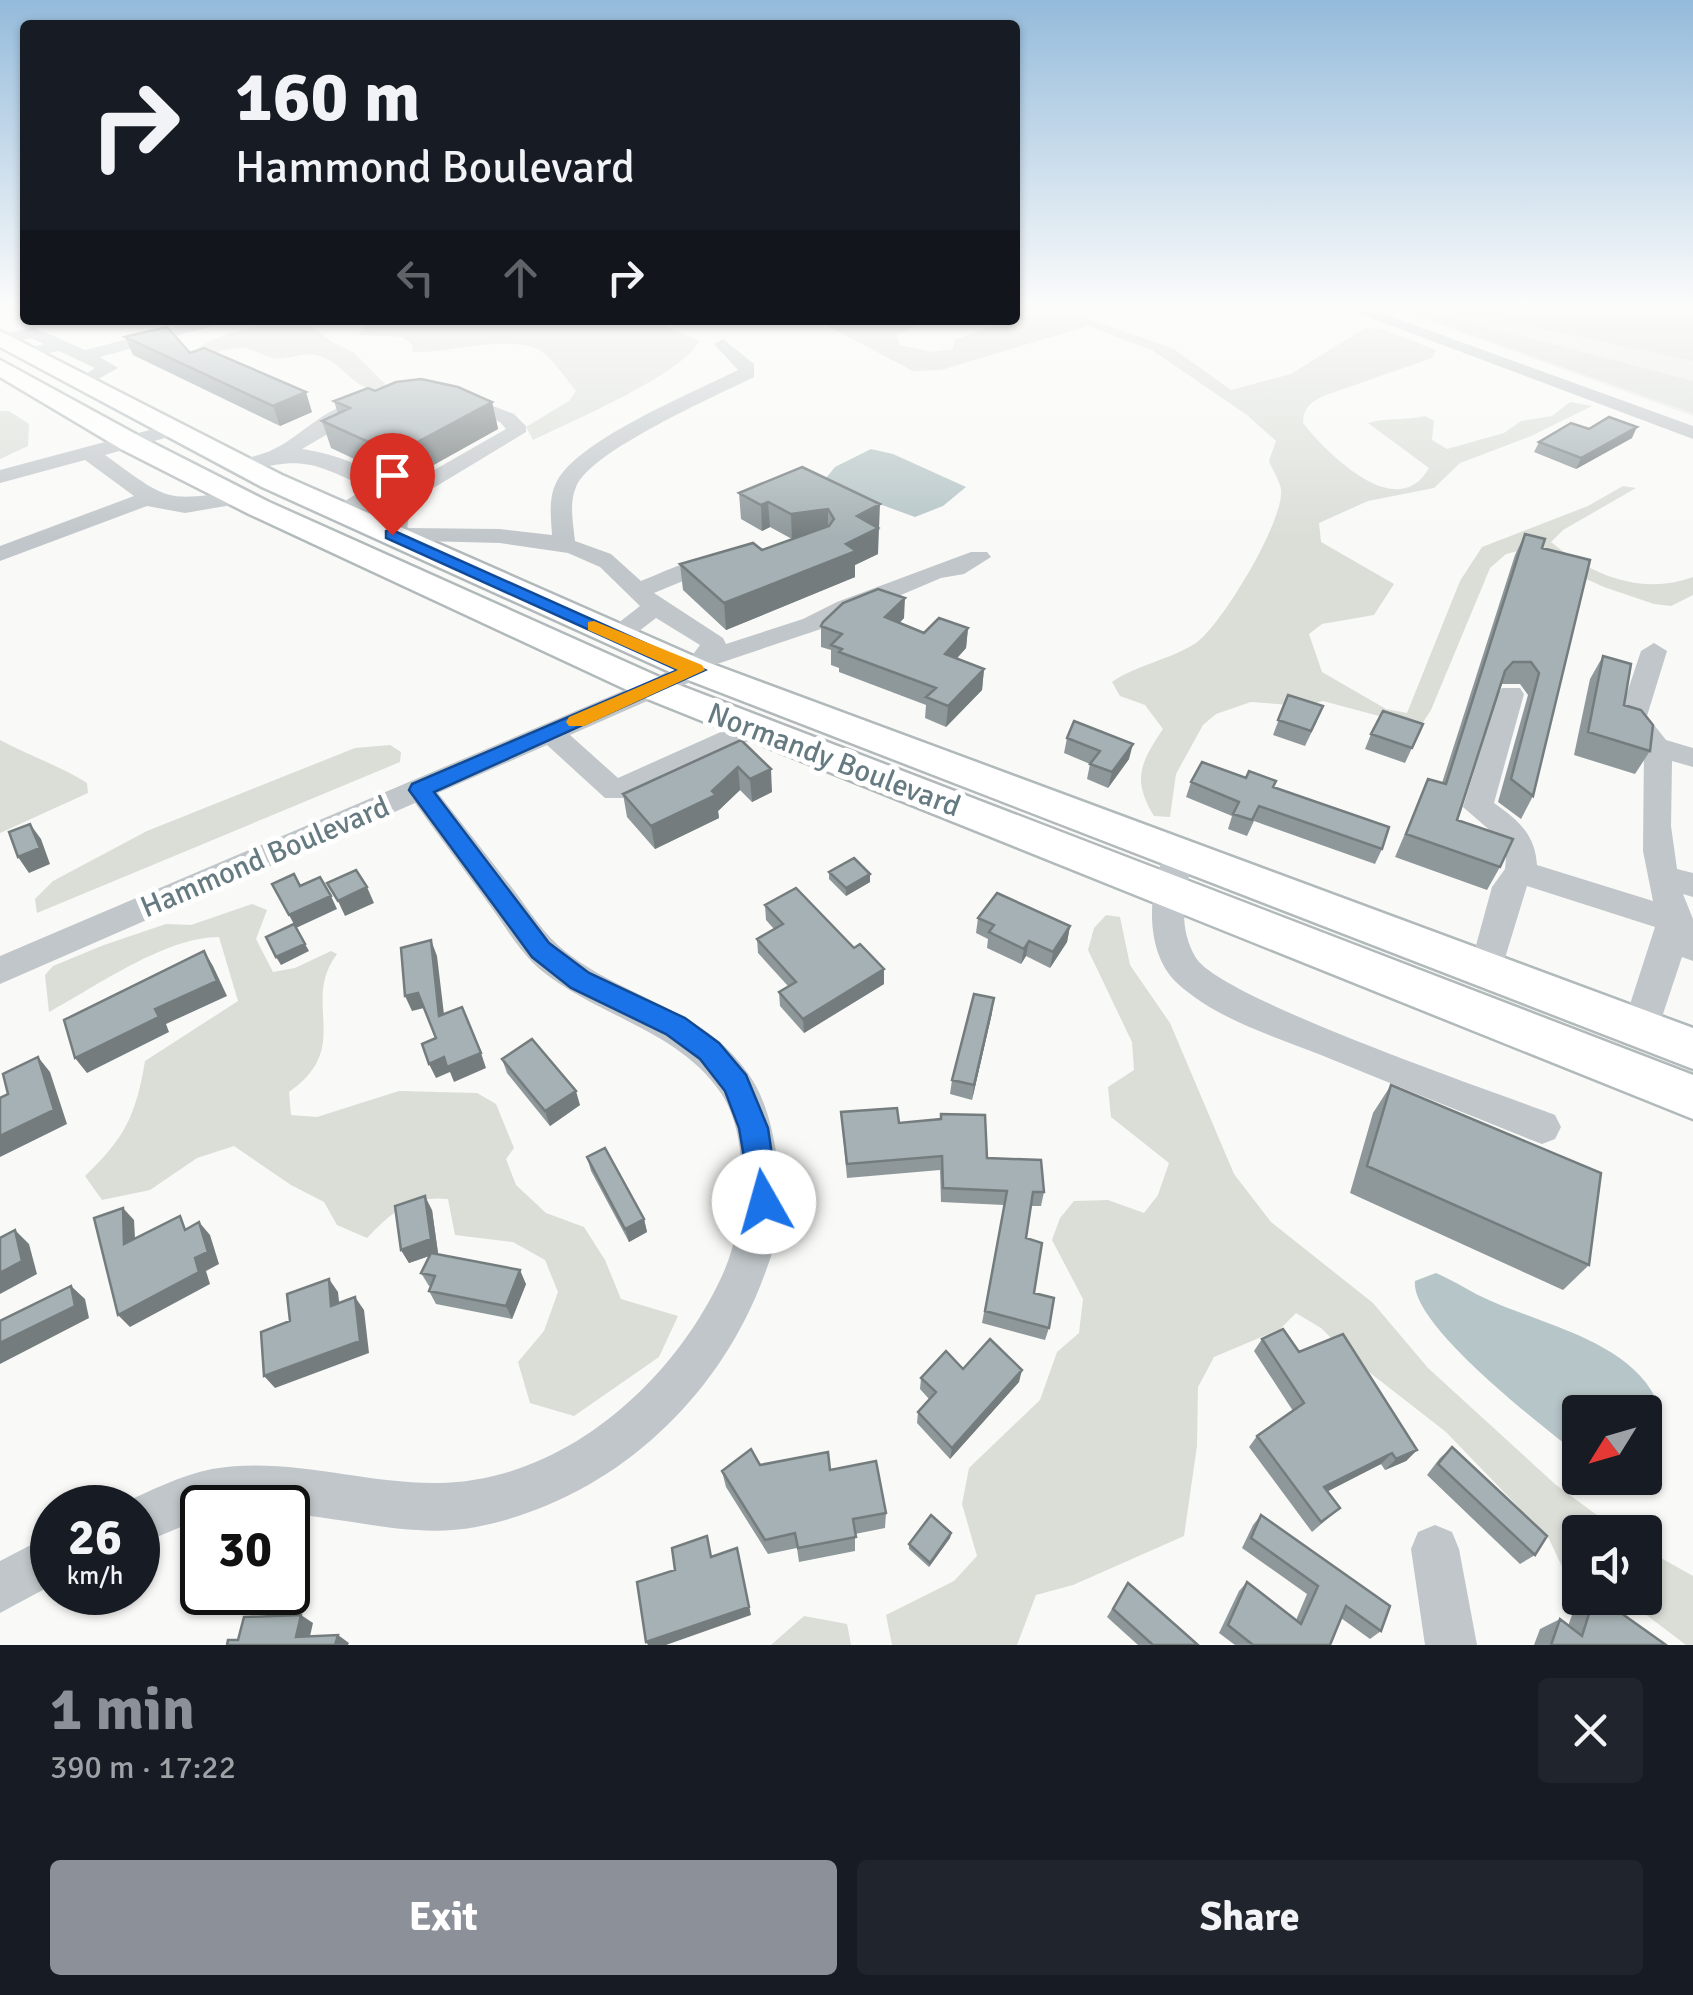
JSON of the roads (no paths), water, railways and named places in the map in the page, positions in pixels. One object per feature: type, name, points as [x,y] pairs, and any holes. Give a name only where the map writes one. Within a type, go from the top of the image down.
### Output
[{"type":"main road","name":"Normandy Boulevard","points":[[55,385],[130,442],[340,512],[617,636],[698,665],[1693,1097]]},
{"type":"main road","name":"Normandy Boulevard","points":[[107,385],[242,481],[361,553],[652,688],[754,728],[1174,873],[1486,971],[1693,1049]]},
{"type":"main road","points":[[361,553],[392,535]]},
{"type":"street","points":[[564,547],[561,501],[569,476],[601,451],[725,385]]},
{"type":"street","points":[[1561,385],[1693,433]]},
{"type":"street","points":[[402,498],[516,432],[516,426],[507,418],[442,394]]},
{"type":"street","points":[[89,453],[150,498],[167,505],[186,506],[242,481],[337,418],[384,401]]},
{"type":"street","points":[[0,477],[172,430]]},
{"type":"street","points":[[281,454],[326,460],[365,479],[371,494]]},
{"type":"street","points":[[340,512],[371,494],[387,491],[402,498]]},
{"type":"street","points":[[0,554],[150,498]]},
{"type":"street","points":[[402,498],[400,520],[392,535],[474,533],[564,547],[603,559],[646,599],[714,643],[698,665]]},
{"type":"street","name":"Hammond Boulevard","points":[[0,971],[698,665],[979,557]]},
{"type":"street","points":[[617,636],[646,599],[689,570],[752,559]]},
{"type":"street","points":[[1654,652],[1633,716],[1658,747],[1693,758]]},
{"type":"street","points":[[1486,971],[1508,887],[1521,872],[1522,847],[1514,834],[1478,807],[1511,694]]},
{"type":"street","points":[[551,732],[616,791],[754,728]]},
{"type":"street","points":[[1658,747],[1654,830],[1661,877],[1673,920],[1693,948]]},
{"type":"street","points":[[160,1511],[201,1495],[240,1491],[304,1492],[398,1506],[475,1504],[514,1493],[563,1472],[640,1420],[700,1359],[726,1320],[746,1274],[764,1202],[754,1128],[736,1084],[709,1051],[676,1026],[580,980],[540,950],[420,790]]},
{"type":"street","points":[[1521,872],[1673,920]]},
{"type":"street","points":[[1174,873],[1168,935],[1187,972],[1231,1001],[1542,1127]]},
{"type":"street","points":[[1661,877],[1693,885]]},
{"type":"street","points":[[1640,1029],[1665,958],[1673,920]]},
{"type":"street","points":[[1435,1549],[1451,1645]]},
{"type":"street","points":[[0,1588],[30,1571]]}]
